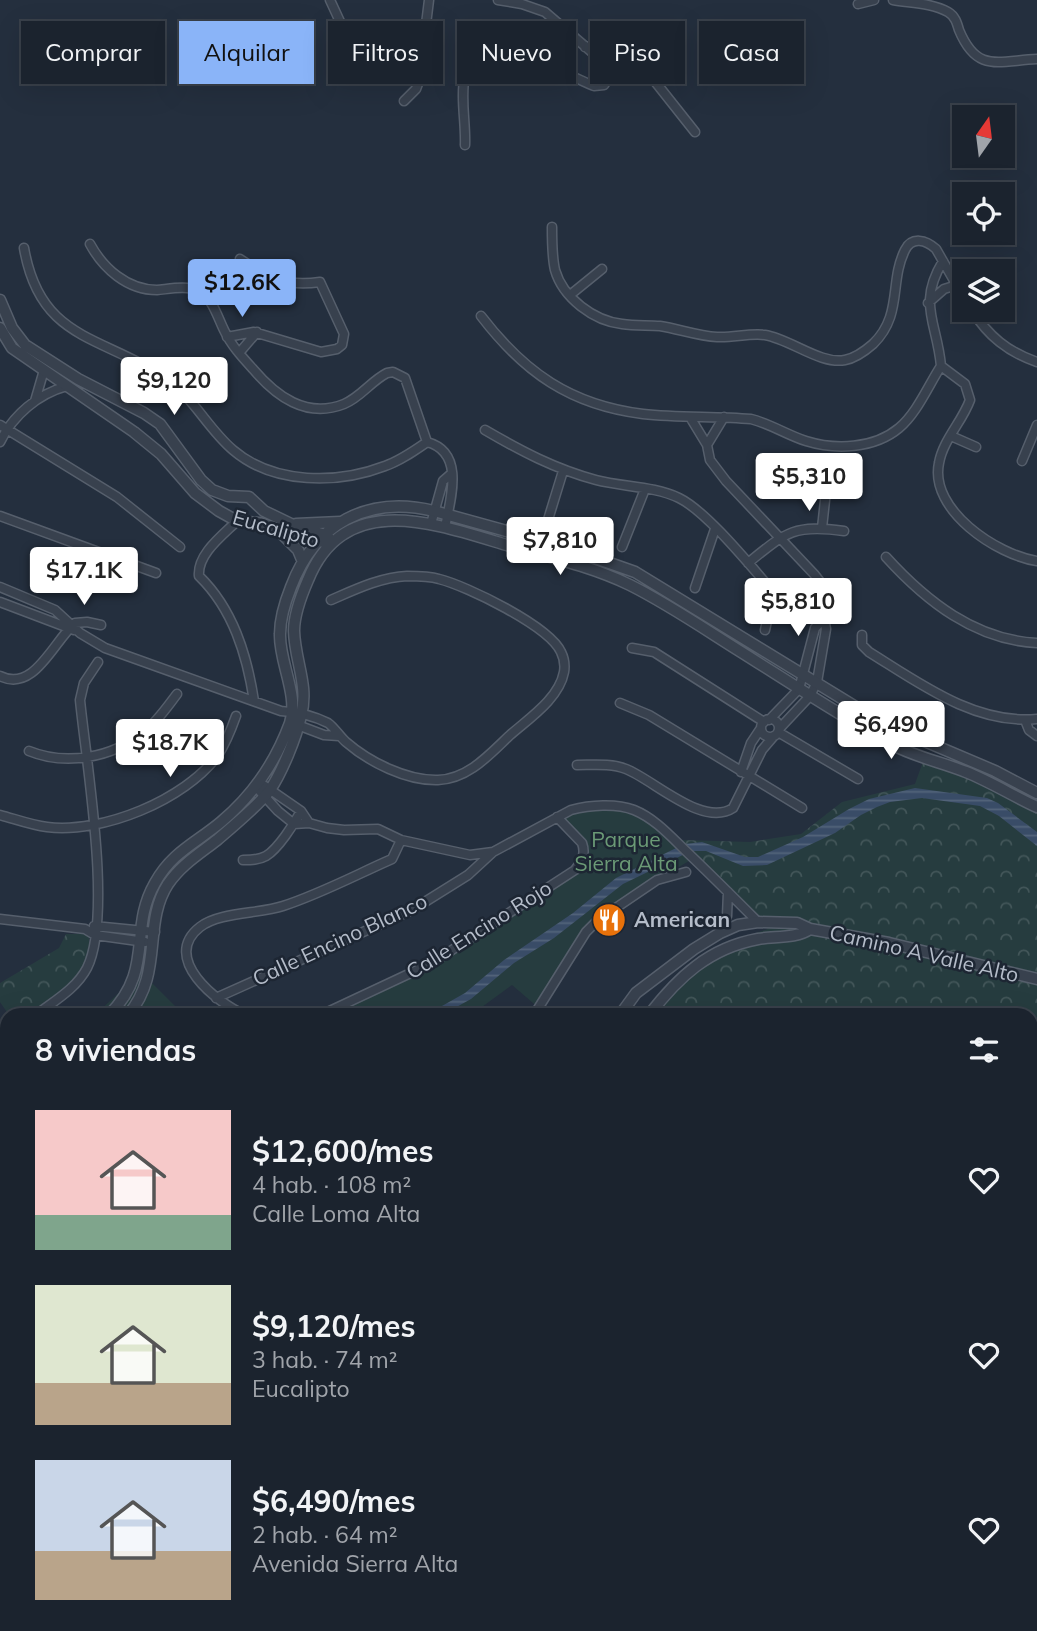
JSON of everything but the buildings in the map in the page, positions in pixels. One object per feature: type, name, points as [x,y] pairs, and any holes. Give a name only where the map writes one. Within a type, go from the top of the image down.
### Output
[{"type":"street","points":[[330,0],[340,21]]},
{"type":"street","points":[[404,101],[416,89],[419,81],[429,0]]},
{"type":"street","points":[[465,145],[464,80],[468,65],[472,61],[489,54],[505,54],[546,66],[594,86],[604,85],[610,76],[610,71],[545,12],[498,0]]},
{"type":"street","points":[[858,4],[874,0]]},
{"type":"street","points":[[893,0],[933,6],[948,12],[954,17],[969,51],[976,58],[991,62],[1037,60]]},
{"type":"street","points":[[585,47],[606,43],[630,50],[695,132]]},
{"type":"street","points":[[552,227],[555,268],[570,295],[591,313],[621,324],[663,327],[717,337],[768,335],[827,359],[846,360],[866,351],[884,331],[893,311],[902,258],[908,246],[918,240],[930,244],[952,276]]},
{"type":"street","points":[[90,244],[107,269],[132,284],[154,290],[192,289],[202,293],[211,303],[227,337],[239,354],[268,387],[281,397],[308,408],[327,408],[357,397],[383,375],[400,373],[409,385],[427,442],[445,452],[451,464],[454,483],[445,527]]},
{"type":"street","points":[[24,248],[31,281],[40,298],[63,323],[81,335],[143,365],[176,386],[233,450],[256,464],[295,476],[328,479],[387,465],[427,442]]},
{"type":"street","points":[[227,337],[257,332],[288,344],[321,352],[337,349],[342,345],[344,334],[320,282],[295,284],[281,281],[240,259]]},
{"type":"street","points":[[943,261],[929,289],[928,303],[941,366],[965,384],[970,393],[967,407],[943,451],[937,471],[941,492],[967,525],[984,540],[1015,556],[1037,561]]},
{"type":"street","points":[[570,295],[602,270]]},
{"type":"street","points":[[928,303],[944,289],[952,287]]},
{"type":"street","name":"Eucalipto","points":[[0,300],[12,328],[25,345],[78,379],[150,417],[164,429],[201,480],[212,490],[228,496],[248,498],[264,511],[327,540]]},
{"type":"street","points":[[481,316],[504,346],[522,363],[544,379],[603,406],[642,414],[751,419],[767,423],[790,435],[825,445],[844,447],[871,442],[897,430],[908,419],[941,366]]},
{"type":"street","points":[[982,322],[1000,344],[1037,362]]},
{"type":"street","name":"Eucalipto","points":[[0,328],[12,348],[110,414],[152,447],[182,476],[195,493],[219,511],[237,521],[259,523],[327,540]]},
{"type":"street","points":[[239,354],[257,332]]},
{"type":"street","points":[[35,401],[44,370]]},
{"type":"street","points":[[0,442],[3,427],[35,401],[67,386]]},
{"type":"street","points":[[577,765],[622,768],[688,805],[709,812],[728,812],[733,808],[762,750],[810,696],[817,682],[826,629],[826,601],[821,583],[726,481],[710,460],[707,445],[690,417]]},
{"type":"street","points":[[707,445],[724,417]]},
{"type":"street","points":[[1021,461],[1037,425]]},
{"type":"street","points":[[3,427],[117,497],[180,547]]},
{"type":"street","points":[[485,430],[534,459],[563,471],[645,489],[680,499],[692,506],[748,563],[771,593],[765,630]]},
{"type":"street","points":[[951,436],[976,447]]},
{"type":"street","points":[[547,523],[563,471]]},
{"type":"street","points":[[431,524],[443,481],[451,474]]},
{"type":"street","points":[[622,547],[645,489]]},
{"type":"street","points":[[822,528],[826,491]]},
{"type":"street","points":[[219,511],[228,496]]},
{"type":"street","points":[[116,1008],[125,998],[137,972],[145,905],[164,869],[177,854],[220,823],[257,784],[293,717],[279,635],[287,598],[303,562],[327,540],[341,522],[350,516],[380,506],[434,510],[564,547],[635,572],[881,723],[995,771],[1037,793]]},
{"type":"street","points":[[259,523],[264,511]]},
{"type":"street","points":[[0,516],[156,573]]},
{"type":"street","points":[[133,1008],[141,996],[154,944],[157,908],[168,885],[187,862],[216,841],[268,792],[304,691],[294,634],[300,601],[313,567],[327,540],[362,526],[384,521],[399,519],[445,527],[592,570],[629,585],[895,746],[924,759],[952,766],[1037,807]]},
{"type":"street","points":[[237,521],[214,544],[198,570],[199,576],[217,596],[232,622],[254,701]]},
{"type":"street","points":[[291,524],[341,522]]},
{"type":"street","points":[[276,527],[298,550],[303,562]]},
{"type":"street","points":[[748,563],[780,537],[807,527],[844,531]]},
{"type":"street","points":[[695,588],[715,529]]},
{"type":"street","points":[[886,557],[940,608],[971,626],[1007,639],[1037,643]]},
{"type":"street","points":[[629,585],[635,572]]},
{"type":"street","points":[[0,587],[48,606],[94,643],[254,701],[293,717],[324,735],[339,736],[364,756],[415,777],[439,780],[451,778],[478,764],[548,700],[561,682],[564,663],[561,651],[545,632],[499,605],[438,579],[405,576],[374,583],[331,600]]},
{"type":"street","points":[[0,601],[71,627]]},
{"type":"street","points":[[744,785],[741,769],[751,743],[765,723],[799,689],[815,628],[824,618]]},
{"type":"street","points":[[0,676],[15,681],[27,677],[71,627],[81,622],[101,625]]},
{"type":"street","points":[[862,635],[862,645],[869,652],[941,696],[981,712],[1025,720],[1037,719]]},
{"type":"street","points":[[811,644],[823,647]]},
{"type":"street","points":[[632,648],[654,652],[765,723],[775,721],[777,733]]},
{"type":"street","points":[[44,1008],[80,978],[91,957],[98,925],[97,869],[81,693],[84,683],[98,662]]},
{"type":"street","points":[[29,751],[54,758],[85,758],[111,750],[145,732],[177,694]]},
{"type":"street","points":[[620,703],[649,715],[802,808]]},
{"type":"street","points":[[0,815],[48,827],[93,824],[128,816],[167,799],[197,777],[217,756],[229,737],[236,716]]},
{"type":"street","points":[[1025,720],[1029,730],[1037,736]]},
{"type":"street","points":[[765,723],[765,736],[777,733],[858,779]]},
{"type":"street","points":[[952,766],[956,755]]},
{"type":"street","points":[[257,784],[301,811],[309,822]]},
{"type":"street","points":[[268,792],[278,811],[294,824],[309,822],[327,828],[378,829],[401,840],[470,855],[494,852],[581,807],[615,806],[632,809],[663,829],[758,922]]},
{"type":"street","points":[[243,860],[265,857],[294,824],[301,811]]},
{"type":"street","name":"Calle Encino Rojo","points":[[336,1008],[432,963],[575,870],[583,861],[584,848],[558,817]]},
{"type":"street","points":[[233,1008],[198,983],[190,968],[188,944],[197,928],[221,918],[286,905],[347,879],[391,859],[401,840]]},
{"type":"street","name":"Calle Encino Blanco","points":[[216,998],[400,916],[468,875],[494,852]]},
{"type":"street","points":[[468,875],[472,864],[470,855]]},
{"type":"street","points":[[543,1008],[575,949],[592,926],[657,880],[685,872]]},
{"type":"street","points":[[720,933],[727,916],[728,892]]},
{"type":"street","points":[[0,919],[85,929],[95,934],[154,944]]},
{"type":"street","name":"Camino A Valle Alto","points":[[625,1008],[636,993],[649,982],[720,933],[738,925],[758,922],[797,923],[810,929],[889,943],[1037,979]]},
{"type":"street","points":[[85,929],[98,925],[155,932]]},
{"type":"street","points":[[655,1008],[678,979],[717,952],[737,944],[781,935],[803,934],[810,929]]},
{"type":"green space","points":[[924,759],[1037,806],[1037,1008],[656,1008],[676,986],[715,953],[768,929],[682,840],[750,842],[801,834],[842,802],[915,784]]},
{"type":"green space","name":"Parque Sierra Alta","points":[[615,806],[643,814],[694,858],[657,880],[586,932],[541,1008],[512,985],[481,1008],[336,1008],[432,963],[575,870],[582,843],[557,817],[571,810]]},
{"type":"green space","points":[[66,934],[89,934],[89,958],[77,979],[41,1008],[4,1008],[0,1002],[0,983],[59,948]]},
{"type":"green space","points":[[141,972],[177,1008],[102,1008]]},
{"type":"water","points":[[915,788],[987,798],[1037,832],[1037,846],[999,816],[980,806],[922,798],[890,802],[877,807],[835,833],[767,865],[743,866],[706,851],[691,851],[623,884],[554,938],[514,963],[471,999],[455,1008],[438,1008],[465,993],[504,960],[573,913],[616,878],[672,850],[685,844],[702,842],[745,857],[758,857],[803,837],[869,799]]},
{"type":"place","name":"American","points":[[609,920]]}]
